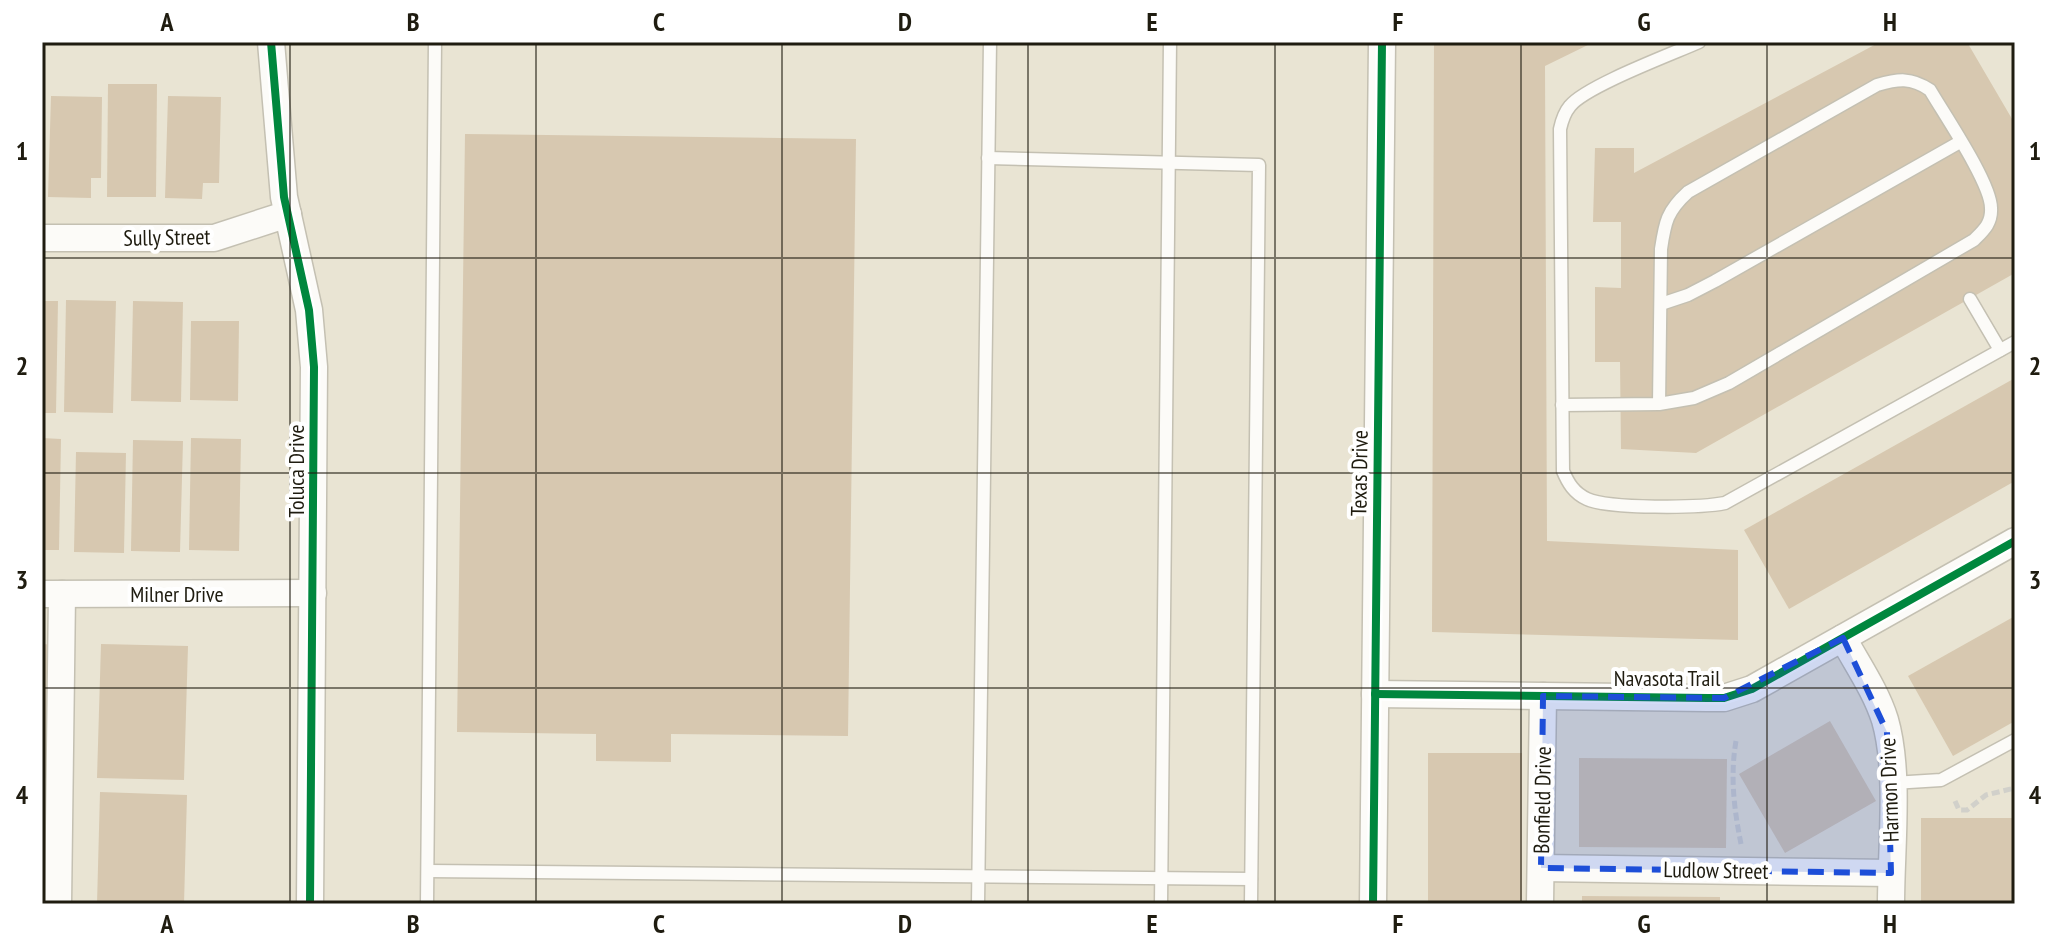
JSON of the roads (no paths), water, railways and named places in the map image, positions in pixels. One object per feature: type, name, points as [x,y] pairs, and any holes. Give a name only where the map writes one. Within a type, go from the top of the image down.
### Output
[{"type":"street","name":"Toluca Drive","points":[[271,42],[288,214],[309,310],[314,367],[310,904]]},
{"type":"street","name":"Texas Drive","points":[[1373,904],[1382,42]]},
{"type":"street","name":"Sully Street","points":[[42,238],[214,238],[288,214]]},
{"type":"street","name":"Navasota Trail","points":[[1375,694],[1724,698],[1752,689],[2015,541]]},
{"type":"street","name":"Milner Drive","points":[[52,594],[313,593]]},
{"type":"street","points":[[52,594],[58,904]]},
{"type":"street","name":"Harmon Drive","points":[[1843,638],[1885,721],[1892,783],[1891,904]]},
{"type":"street","name":"Bonfield Drive","points":[[1540,904],[1543,696]]},
{"type":"street","name":"Ludlow Street","points":[[1541,868],[1891,873]]},
{"type":"lane","points":[[427,904],[435,42]]},
{"type":"lane","points":[[978,904],[990,42]]},
{"type":"lane","points":[[1161,904],[1170,42]]},
{"type":"lane","points":[[1699,42],[1581,96],[1564,116],[1560,129],[1563,471],[1576,492],[1604,504],[1715,505],[1738,497],[2015,342]]},
{"type":"lane","points":[[1562,405],[1659,404],[1694,398],[1729,383],[1974,240],[1988,226],[1992,207],[1986,187],[1930,90],[1915,80],[1896,80],[1877,85],[1688,192],[1672,207],[1661,249],[1659,404]]},
{"type":"lane","points":[[1661,304],[1715,281],[1960,142]]},
{"type":"lane","points":[[988,158],[1259,165],[1251,904]]},
{"type":"lane","points":[[1970,299],[2000,350]]},
{"type":"lane","points":[[1892,783],[1941,780],[2015,740]]},
{"type":"lane","points":[[428,871],[1251,879]]}]
